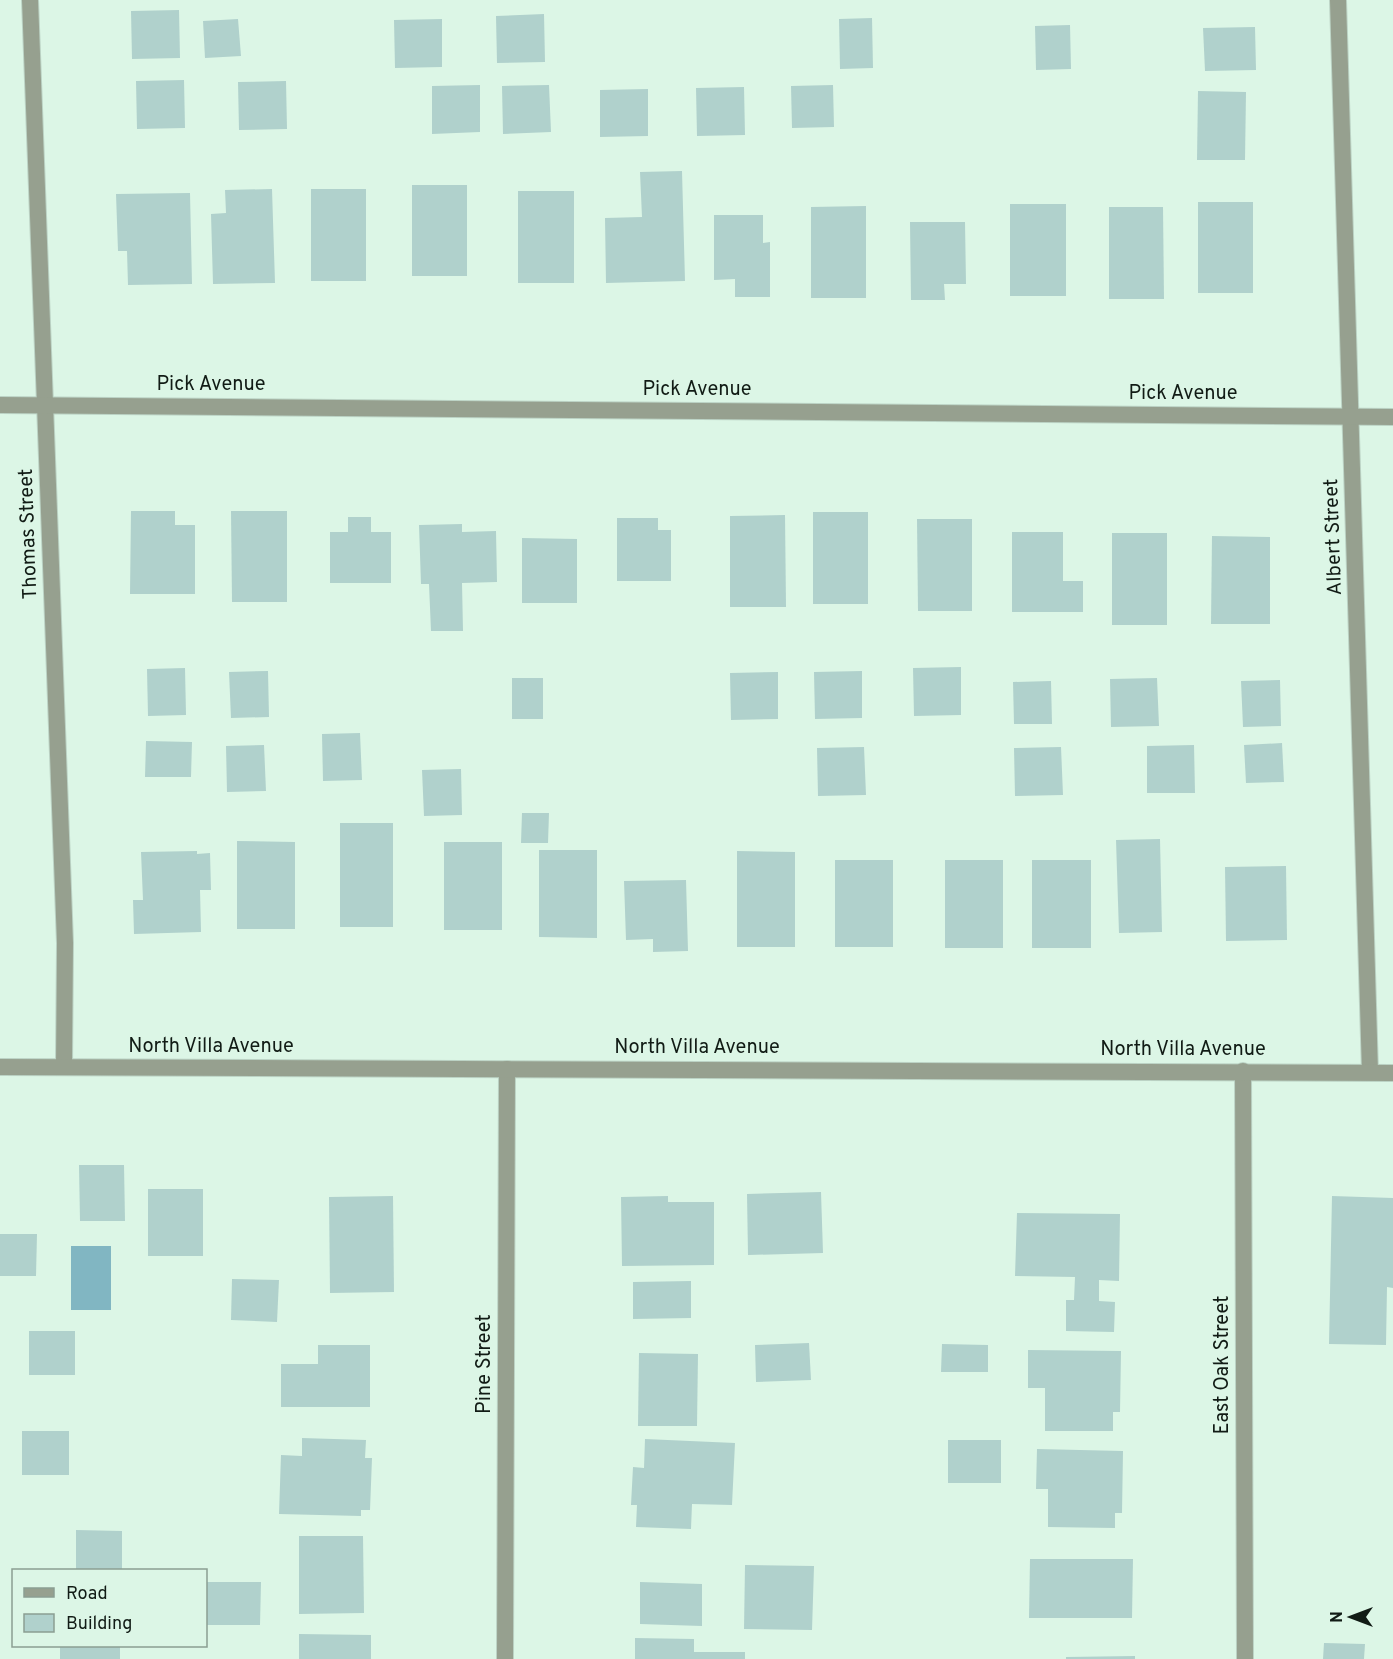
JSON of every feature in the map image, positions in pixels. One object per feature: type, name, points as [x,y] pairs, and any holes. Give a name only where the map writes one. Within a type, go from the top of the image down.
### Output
[{"type":"street","name":"Thomas Street","points":[[30,0],[65,943],[64,1068]]},
{"type":"street","name":"Albert Street","points":[[1338,0],[1370,1072]]},
{"type":"street","name":"Pick Avenue","points":[[0,405],[1393,417]]},
{"type":"street","name":"North Villa Avenue","points":[[0,1067],[1393,1073]]},
{"type":"street","name":"Pine Street","points":[[505,1659],[507,1069]]},
{"type":"street","name":"East Oak Street","points":[[1243,1071],[1245,1659]]},
{"type":"water","points":[[71,1246],[111,1246],[111,1310],[71,1310]]},
{"type":"building","points":[[179,10],[180,58],[132,59],[131,11]]},
{"type":"building","points":[[544,14],[545,62],[497,63],[496,16]]},
{"type":"building","points":[[872,18],[873,68],[840,69],[839,19]]},
{"type":"building","points":[[238,19],[241,56],[205,58],[203,21]]},
{"type":"building","points":[[442,19],[442,67],[395,68],[394,20]]},
{"type":"building","points":[[1070,25],[1071,69],[1036,70],[1035,26]]},
{"type":"building","points":[[1255,27],[1256,70],[1205,71],[1203,28]]},
{"type":"building","points":[[184,80],[185,128],[137,129],[136,81]]},
{"type":"building","points":[[286,81],[287,129],[239,130],[238,82]]},
{"type":"building","points":[[480,85],[480,132],[432,134],[432,86]]},
{"type":"building","points":[[549,85],[551,132],[503,134],[502,86]]},
{"type":"building","points":[[833,85],[834,127],[792,128],[791,86]]},
{"type":"building","points":[[744,87],[745,135],[697,136],[696,88]]},
{"type":"building","points":[[648,89],[648,136],[600,137],[600,90]]},
{"type":"building","points":[[1198,91],[1246,92],[1245,160],[1197,160]]},
{"type":"building","points":[[682,171],[685,281],[606,283],[605,218],[642,217],[640,172]]},
{"type":"building","points":[[412,185],[467,185],[467,276],[412,276]]},
{"type":"building","points":[[272,189],[275,283],[213,284],[211,214],[226,213],[225,190]]},
{"type":"building","points":[[311,189],[366,189],[366,281],[311,281]]},
{"type":"building","points":[[518,191],[574,191],[574,283],[518,283]]},
{"type":"building","points":[[190,193],[192,284],[128,285],[127,251],[118,251],[116,194]]},
{"type":"building","points":[[1198,202],[1253,202],[1253,293],[1198,293]]},
{"type":"building","points":[[1010,204],[1066,204],[1066,296],[1010,296]]},
{"type":"building","points":[[866,206],[866,298],[811,298],[811,207]]},
{"type":"building","points":[[1109,207],[1163,207],[1164,299],[1109,299]]},
{"type":"building","points":[[714,215],[763,215],[763,243],[770,242],[770,297],[735,297],[735,279],[714,280]]},
{"type":"building","points":[[910,222],[965,222],[966,284],[944,284],[945,300],[911,300]]},
{"type":"building","points":[[131,511],[175,511],[175,525],[195,525],[195,594],[130,594]]},
{"type":"building","points":[[231,511],[287,511],[287,602],[232,602]]},
{"type":"building","points":[[813,512],[868,512],[868,604],[813,604]]},
{"type":"building","points":[[785,515],[786,607],[730,607],[730,516]]},
{"type":"building","points":[[348,517],[371,517],[371,532],[391,532],[391,583],[330,583],[330,532],[348,532]]},
{"type":"building","points":[[617,518],[658,518],[658,530],[671,530],[671,581],[617,581]]},
{"type":"building","points":[[917,519],[972,519],[972,611],[918,611]]},
{"type":"building","points":[[462,524],[462,532],[496,531],[497,582],[462,583],[463,631],[431,631],[429,584],[421,584],[419,525]]},
{"type":"building","points":[[1012,532],[1063,532],[1063,581],[1083,581],[1083,612],[1012,612]]},
{"type":"building","points":[[1112,533],[1167,533],[1167,625],[1112,625]]},
{"type":"building","points":[[1212,536],[1270,537],[1270,624],[1211,624]]},
{"type":"building","points":[[522,538],[577,539],[577,603],[522,603]]},
{"type":"building","points":[[961,667],[961,715],[914,716],[913,668]]},
{"type":"building","points":[[185,668],[186,715],[148,716],[147,669]]},
{"type":"building","points":[[268,671],[269,717],[231,718],[229,672]]},
{"type":"building","points":[[862,671],[862,718],[815,719],[814,672]]},
{"type":"building","points":[[778,672],[778,719],[731,720],[730,673]]},
{"type":"building","points":[[512,678],[543,678],[543,719],[512,719]]},
{"type":"building","points":[[1157,678],[1159,726],[1111,727],[1110,679]]},
{"type":"building","points":[[1280,680],[1281,726],[1243,727],[1241,681]]},
{"type":"building","points":[[1051,681],[1052,724],[1014,724],[1013,682]]},
{"type":"building","points":[[360,733],[362,780],[323,781],[322,734]]},
{"type":"building","points":[[146,741],[192,742],[191,777],[145,777]]},
{"type":"building","points":[[1282,743],[1284,782],[1246,783],[1244,745]]},
{"type":"building","points":[[264,745],[266,791],[227,792],[226,746]]},
{"type":"building","points":[[1194,745],[1195,793],[1147,793],[1147,746]]},
{"type":"building","points":[[864,747],[866,795],[818,796],[817,748]]},
{"type":"building","points":[[1061,747],[1063,795],[1015,796],[1014,748]]},
{"type":"building","points":[[461,769],[462,815],[424,816],[422,770]]},
{"type":"building","points":[[522,813],[549,813],[548,843],[521,843]]},
{"type":"building","points":[[340,823],[393,823],[393,927],[340,927]]},
{"type":"building","points":[[1160,839],[1162,932],[1119,933],[1116,840]]},
{"type":"building","points":[[237,841],[295,842],[295,929],[237,929]]},
{"type":"building","points":[[444,842],[502,842],[502,930],[444,930]]},
{"type":"building","points":[[539,850],[597,850],[597,938],[539,937]]},
{"type":"building","points":[[197,851],[197,854],[210,853],[211,890],[200,890],[201,932],[134,934],[133,900],[143,900],[141,852]]},
{"type":"building","points":[[737,851],[795,852],[795,947],[737,947]]},
{"type":"building","points":[[835,860],[893,860],[893,947],[835,947]]},
{"type":"building","points":[[945,860],[1003,860],[1003,948],[945,948]]},
{"type":"building","points":[[1032,860],[1091,860],[1091,948],[1032,948]]},
{"type":"building","points":[[1286,866],[1287,940],[1226,941],[1225,867]]},
{"type":"building","points":[[686,880],[688,951],[653,952],[653,939],[626,940],[624,881]]},
{"type":"building","points":[[79,1165],[124,1165],[125,1221],[80,1221]]},
{"type":"building","points":[[148,1189],[203,1189],[203,1256],[148,1256]]},
{"type":"building","points":[[821,1192],[823,1253],[748,1255],[747,1194]]},
{"type":"building","points":[[393,1196],[394,1292],[330,1293],[329,1197]]},
{"type":"building","points":[[668,1196],[668,1202],[714,1202],[714,1265],[622,1266],[621,1197]]},
{"type":"building","points":[[1332,1196],[1393,1198],[1393,1288],[1387,1287],[1386,1345],[1329,1344]]},
{"type":"building","points":[[1017,1213],[1120,1214],[1119,1281],[1099,1280],[1099,1301],[1115,1302],[1114,1332],[1066,1331],[1066,1300],[1074,1300],[1075,1277],[1015,1276]]},
{"type":"building","points":[[0,1234],[37,1234],[36,1276],[0,1276]]},
{"type":"building","points":[[232,1279],[279,1280],[277,1322],[231,1320]]},
{"type":"building","points":[[691,1281],[691,1318],[633,1319],[633,1282]]},
{"type":"building","points":[[29,1331],[75,1331],[75,1375],[29,1375]]},
{"type":"building","points":[[809,1343],[811,1380],[756,1382],[755,1345]]},
{"type":"building","points":[[942,1344],[988,1345],[988,1372],[941,1372]]},
{"type":"building","points":[[318,1345],[370,1345],[370,1407],[281,1407],[281,1364],[318,1364]]},
{"type":"building","points":[[1028,1350],[1121,1351],[1120,1412],[1113,1412],[1113,1431],[1045,1431],[1045,1388],[1028,1388]]},
{"type":"building","points":[[639,1353],[698,1354],[697,1426],[638,1426]]},
{"type":"building","points":[[22,1431],[69,1431],[69,1475],[22,1475]]},
{"type":"building","points":[[302,1438],[366,1440],[365,1458],[372,1458],[370,1510],[361,1510],[361,1516],[279,1514],[281,1455],[302,1456]]},
{"type":"building","points":[[645,1439],[735,1443],[732,1505],[692,1504],[691,1529],[636,1527],[637,1505],[631,1505],[633,1467],[644,1468]]},
{"type":"building","points":[[948,1440],[1001,1440],[1001,1483],[948,1483]]},
{"type":"building","points":[[1037,1449],[1123,1451],[1122,1513],[1115,1513],[1115,1528],[1048,1527],[1048,1489],[1036,1489]]},
{"type":"building","points":[[76,1530],[122,1531],[122,1569],[76,1569]]},
{"type":"building","points":[[299,1536],[363,1536],[364,1613],[299,1614]]},
{"type":"building","points":[[1030,1559],[1133,1559],[1132,1618],[1029,1618]]},
{"type":"building","points":[[745,1565],[814,1566],[812,1630],[744,1629]]},
{"type":"building","points":[[207,1582],[261,1582],[260,1625],[207,1625]]},
{"type":"building","points":[[640,1582],[702,1584],[702,1626],[640,1624]]},
{"type":"building","points":[[299,1634],[371,1635],[371,1659],[299,1659]]},
{"type":"building","points":[[635,1638],[694,1639],[694,1652],[745,1652],[745,1659],[635,1659]]},
{"type":"building","points":[[1324,1643],[1365,1644],[1364,1659],[1323,1659]]},
{"type":"building","points":[[60,1647],[120,1647],[120,1659],[60,1659]]},
{"type":"building","points":[[1135,1656],[1135,1659],[1066,1659],[1066,1657]]}]
